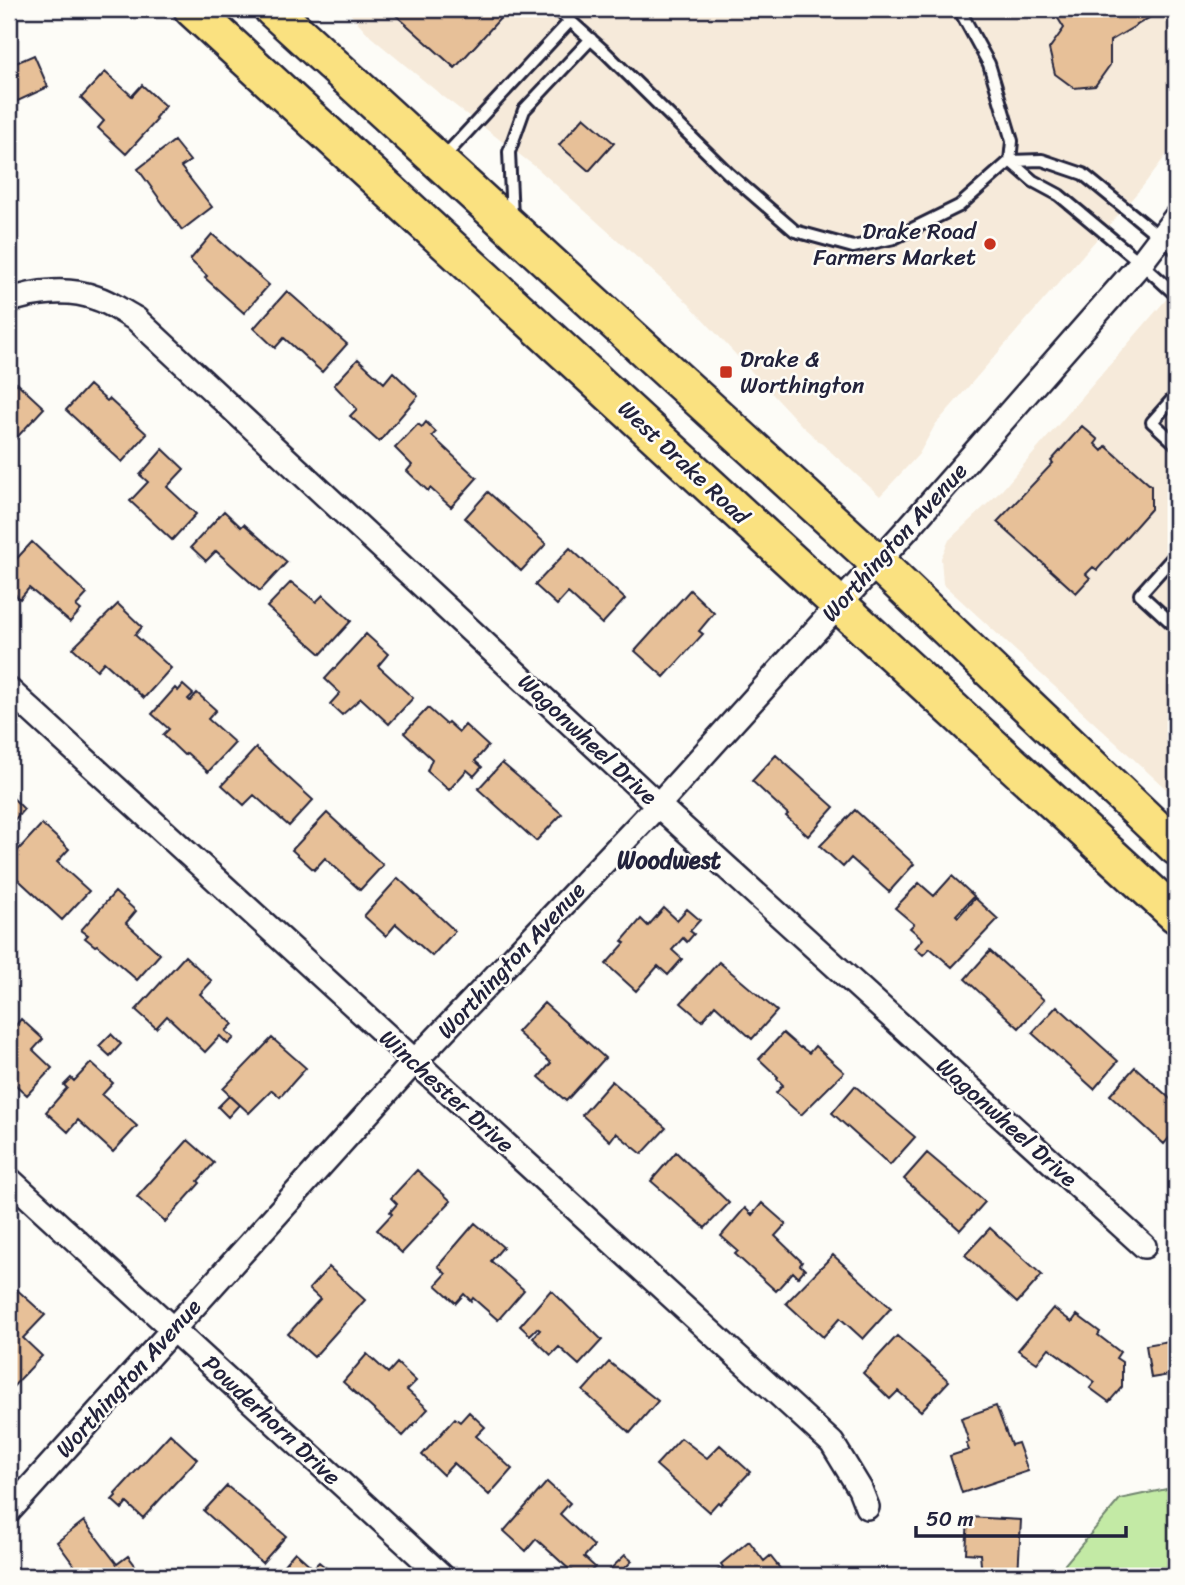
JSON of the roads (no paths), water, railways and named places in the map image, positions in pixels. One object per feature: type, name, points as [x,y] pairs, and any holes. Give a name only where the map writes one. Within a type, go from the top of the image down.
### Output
[{"type":"main road","name":"West Drake Road","points":[[192,9],[1176,915]]},
{"type":"main road","points":[[272,9],[877,562],[1176,847]]},
{"type":"street","name":"Worthington Avenue","points":[[9,1511],[414,1062],[658,805],[1141,263],[1169,243],[1176,217]]},
{"type":"street","name":"Wagonwheel Drive","points":[[9,301],[43,293],[72,292],[98,298],[136,319],[658,805],[1144,1246]]},
{"type":"street","name":"Winchester Drive","points":[[9,690],[832,1443],[860,1489],[867,1507]]},
{"type":"street","name":"Powderhorn Drive","points":[[9,1179],[442,1576]]},
{"type":"lane","points":[[557,9],[728,173],[794,231],[853,247],[894,238],[959,206],[1010,161],[1042,160],[1083,174],[1169,243]]},
{"type":"lane","points":[[959,9],[992,75],[1012,141],[1010,161]]},
{"type":"lane","points":[[439,162],[570,21]]},
{"type":"lane","points":[[513,231],[509,152],[524,110],[591,39]]},
{"type":"lane","points":[[1010,161],[1032,181],[1059,195],[1176,295]]},
{"type":"lane","points":[[1176,395],[1152,422],[1176,444]]},
{"type":"lane","points":[[1176,554],[1140,594],[1176,627]]},
{"type":"place","name":"Drake Road Farmers Market","points":[[990,244]]},
{"type":"place","name":"Drake & Worthington","points":[[726,372]]},
{"type":"district","name":"Woodwest","points":[[669,860]]}]
